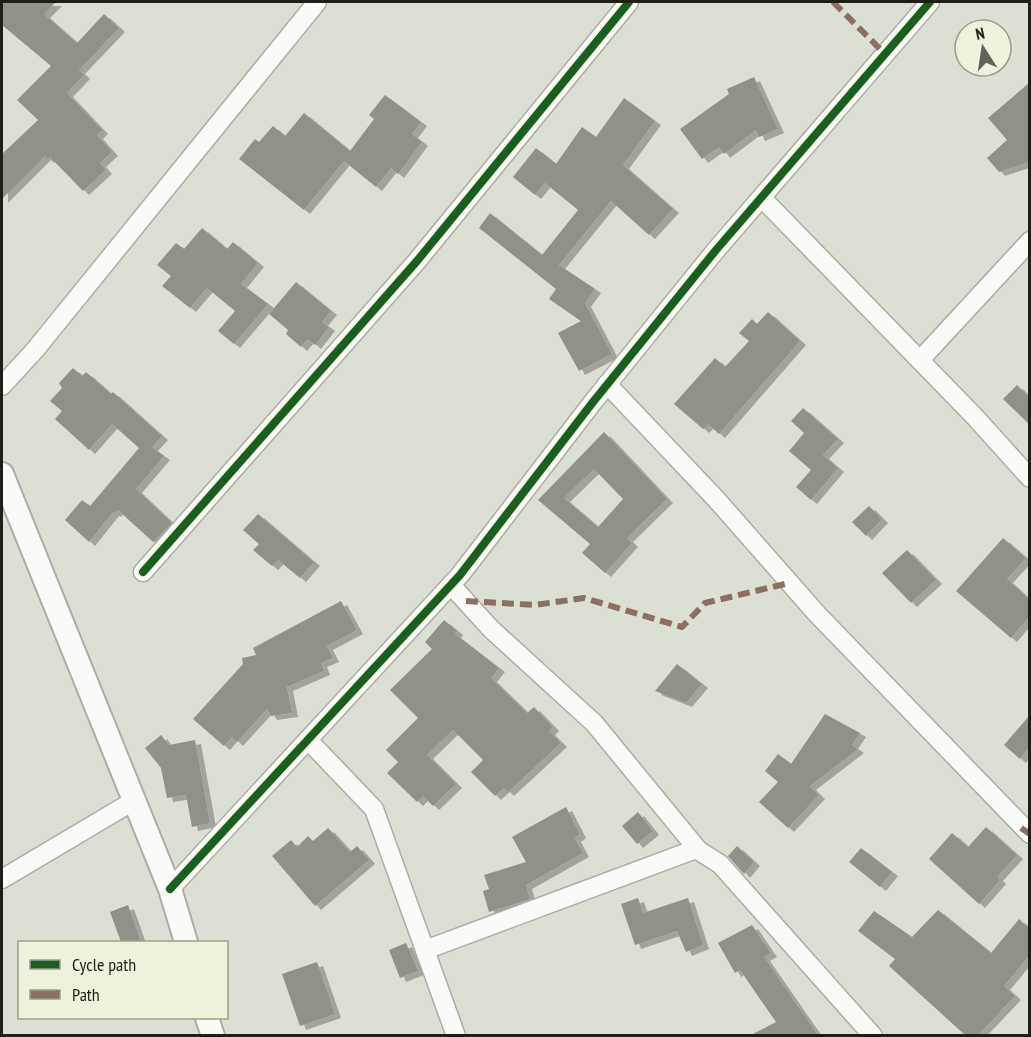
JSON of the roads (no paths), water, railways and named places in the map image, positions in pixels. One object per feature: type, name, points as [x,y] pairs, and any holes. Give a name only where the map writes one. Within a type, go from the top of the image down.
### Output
[{"type":"street","points":[[2,386],[35,350],[317,2]]},
{"type":"street","points":[[143,572],[417,261],[629,2]]},
{"type":"street","points":[[170,889],[451,585],[608,384],[762,198],[930,2]]},
{"type":"street","points":[[762,198],[920,360],[1029,478]]},
{"type":"street","points":[[920,360],[1029,241]]},
{"type":"street","points":[[608,384],[716,500],[817,615],[1029,834]]},
{"type":"street","points":[[2,474],[135,800],[170,889],[186,941]]},
{"type":"street","points":[[451,585],[491,629],[594,723],[699,851],[720,864],[873,1035]]},
{"type":"street","points":[[308,740],[374,809],[456,1035]]},
{"type":"street","points":[[2,879],[135,800]]},
{"type":"street","points":[[425,950],[696,849],[699,851]]},
{"type":"street","points":[[208,1019],[213,1035]]}]
